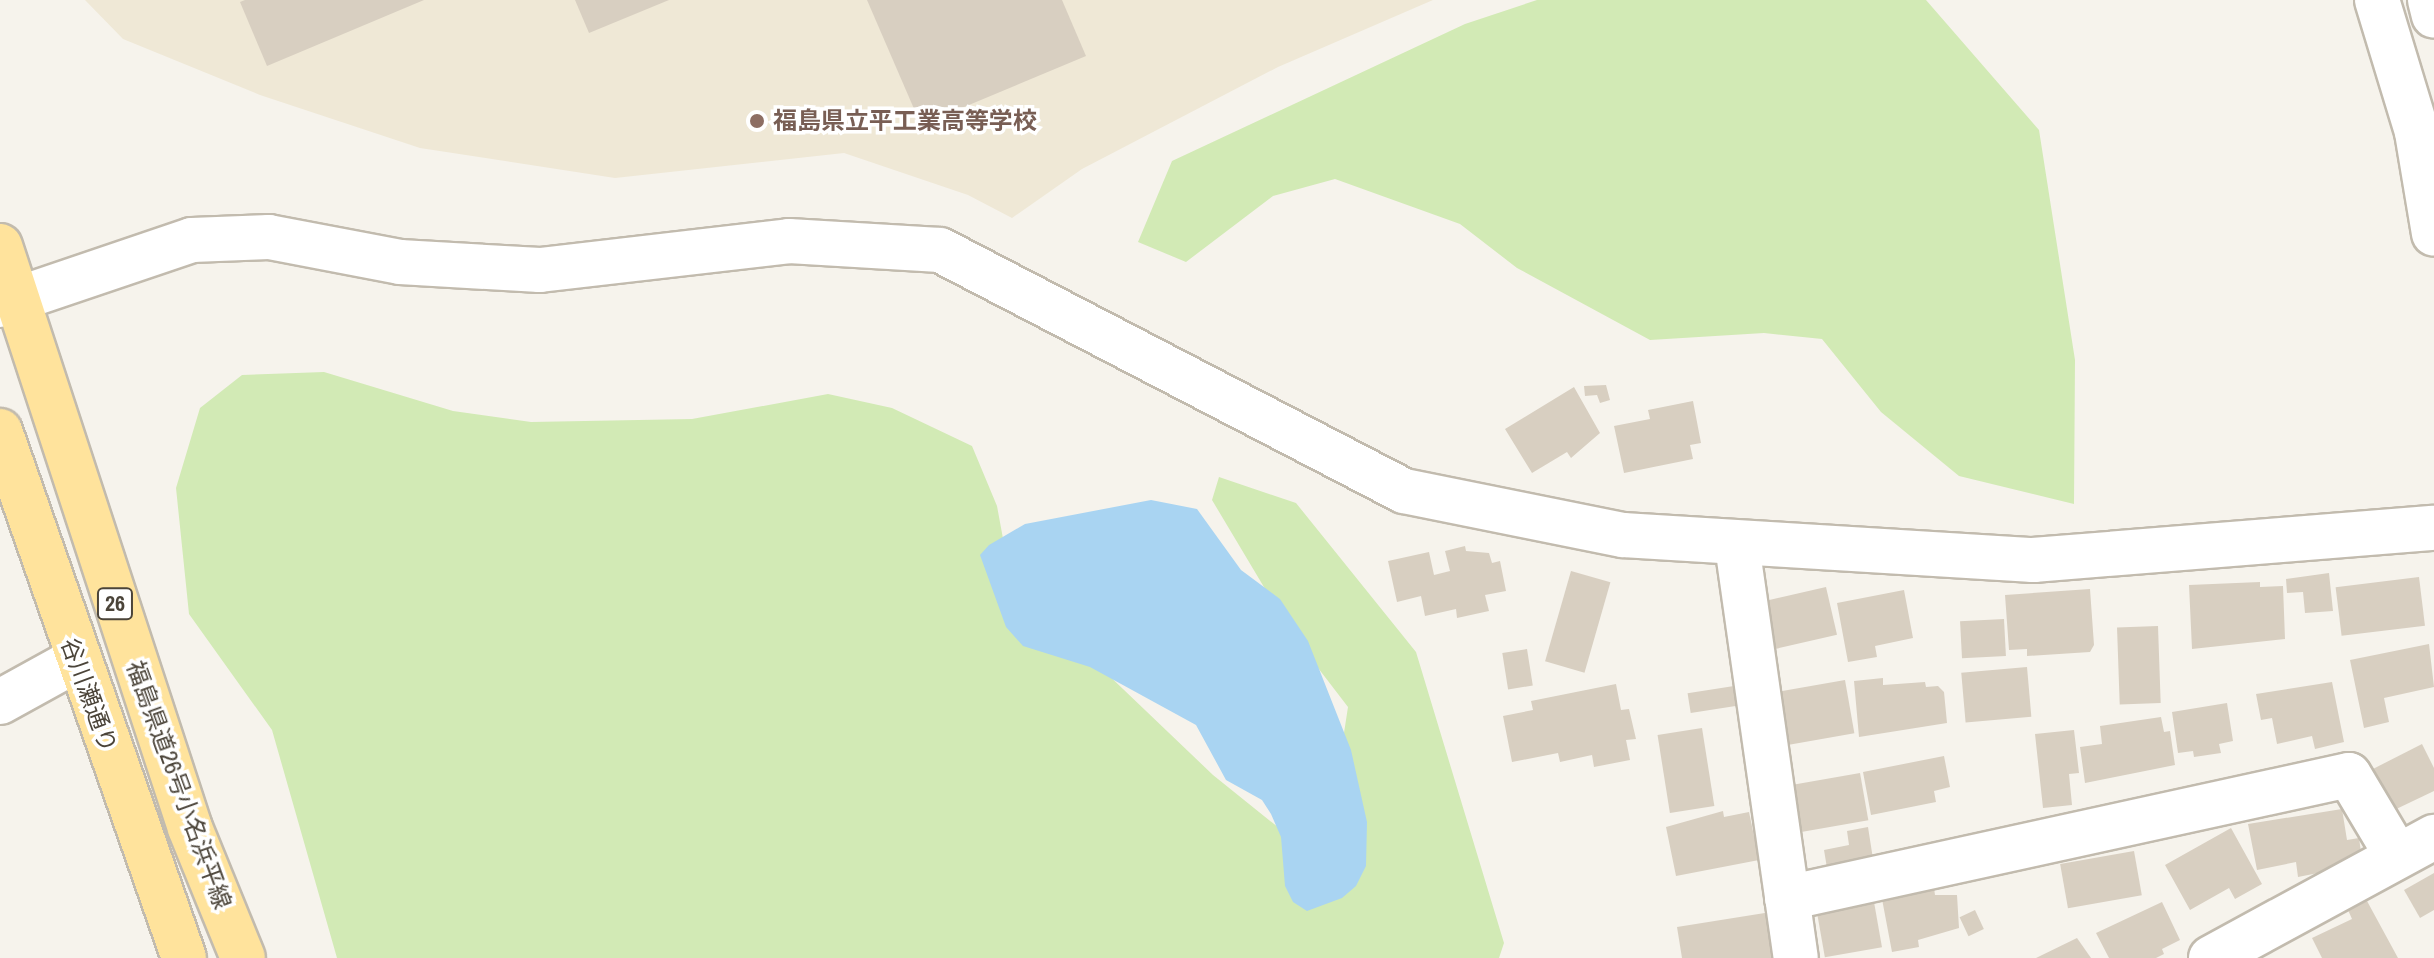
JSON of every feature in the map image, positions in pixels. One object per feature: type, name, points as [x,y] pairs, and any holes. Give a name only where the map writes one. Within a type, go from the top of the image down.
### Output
[{"type":"main road","name":"福島県道26号小名浜平線","points":[[0,246],[9,302],[185,814],[243,958]]},
{"type":"main road","name":"谷川瀬通り","points":[[0,431],[76,660],[184,958]]},
{"type":"street","points":[[2377,0],[2417,132],[2434,234]]},
{"type":"street","points":[[2430,0],[2434,16]]},
{"type":"street","points":[[9,302],[192,240],[269,237],[400,262],[540,270],[789,241],[940,250],[1404,491],[1623,535],[1737,545],[2033,560],[2434,528]]},
{"type":"street","points":[[1737,545],[1796,958]]},
{"type":"street","points":[[0,702],[76,660]]},
{"type":"street","points":[[1787,898],[2349,775],[2415,846],[2211,958]]},
{"type":"shaded area","name":"福島県立平工業高等学校","points":[[85,0],[1433,0],[1278,67],[1082,169],[1012,218],[968,195],[844,153],[615,178],[420,148],[260,95],[123,39]]},
{"type":"green space","points":[[1537,0],[1926,0],[2039,130],[2075,360],[2074,504],[1959,476],[1881,412],[1822,339],[1764,333],[1650,340],[1517,268],[1460,224],[1335,179],[1273,196],[1186,262],[1138,242],[1172,161],[1465,24]]},
{"type":"green space","points":[[324,372],[453,411],[531,422],[692,419],[828,394],[892,408],[972,446],[997,506],[1011,582],[1213,775],[1279,828],[1333,804],[1348,707],[1292,634],[1212,500],[1219,477],[1296,503],[1416,652],[1504,943],[1499,958],[337,958],[272,730],[189,614],[176,488],[200,408],[242,375]]},
{"type":"water","points":[[1151,500],[1197,509],[1241,570],[1280,599],[1308,641],[1351,750],[1367,822],[1366,866],[1356,886],[1342,898],[1307,911],[1293,902],[1285,886],[1281,837],[1271,814],[1262,800],[1226,780],[1196,725],[1090,667],[1023,646],[1006,627],[980,555],[989,545],[1025,524]]},
{"type":"building","points":[[424,0],[267,66],[240,2]]},
{"type":"building","points":[[575,0],[669,0],[589,33]]},
{"type":"building","points":[[867,0],[1062,0],[1086,56],[921,125]]},
{"type":"building","points":[[1606,385],[1610,400],[1600,403],[1597,395],[1585,396],[1584,386]]},
{"type":"building","points":[[1574,387],[1600,433],[1571,458],[1567,452],[1532,473],[1505,429]]},
{"type":"building","points":[[1693,401],[1701,443],[1690,445],[1693,459],[1624,473],[1614,426],[1650,419],[1648,410]]},
{"type":"building","points":[[1465,546],[1466,551],[1489,553],[1492,563],[1500,561],[1506,591],[1485,595],[1489,611],[1457,618],[1456,609],[1425,616],[1421,596],[1397,602],[1388,561],[1429,552],[1434,575],[1450,571],[1445,551]]},
{"type":"building","points":[[1571,571],[1610,582],[1585,673],[1545,661]]},
{"type":"building","points":[[2329,573],[2333,611],[2305,613],[2303,592],[2287,593],[2286,579]]},
{"type":"building","points":[[2419,577],[2425,626],[2342,636],[2336,587]]},
{"type":"building","points":[[2260,582],[2260,587],[2283,586],[2285,639],[2192,649],[2189,585]]},
{"type":"building","points":[[1826,587],[1837,635],[1773,650],[1762,602]]},
{"type":"building","points":[[2090,589],[2094,645],[2090,652],[2027,656],[2027,649],[2009,650],[2005,595]]},
{"type":"building","points":[[1904,590],[1913,638],[1875,646],[1877,657],[1848,662],[1837,603]]},
{"type":"building","points":[[2004,619],[2006,656],[1962,658],[1960,621]]},
{"type":"building","points":[[2158,626],[2161,703],[2120,704],[2117,627]]},
{"type":"building","points":[[2429,644],[2434,687],[2384,698],[2389,722],[2364,728],[2350,660]]},
{"type":"building","points":[[1527,649],[1533,686],[1508,689],[1502,653]]},
{"type":"building","points":[[2027,667],[2031,717],[1966,723],[1961,673]]},
{"type":"building","points":[[1883,678],[1883,685],[1925,682],[1926,687],[1938,686],[1944,692],[1947,723],[1859,737],[1854,681]]},
{"type":"building","points":[[1845,680],[1854,733],[1783,746],[1774,693]]},
{"type":"building","points":[[2332,682],[2344,742],[2315,749],[2312,736],[2277,744],[2272,718],[2261,720],[2256,694]]},
{"type":"building","points":[[1616,684],[1621,710],[1629,709],[1636,739],[1626,740],[1630,760],[1594,767],[1592,755],[1560,762],[1558,753],[1512,762],[1503,716],[1533,710],[1531,701]]},
{"type":"building","points":[[1734,686],[1737,706],[1691,713],[1688,693]]},
{"type":"building","points":[[2227,703],[2233,741],[2219,744],[2221,753],[2194,757],[2193,751],[2178,753],[2172,712]]},
{"type":"building","points":[[2161,717],[2164,732],[2170,731],[2175,765],[2085,783],[2080,747],[2102,744],[2100,726]]},
{"type":"building","points":[[1702,728],[1714,806],[1670,813],[1658,735]]},
{"type":"building","points":[[2074,730],[2079,773],[2069,774],[2072,805],[2043,808],[2035,734]]},
{"type":"building","points":[[2422,744],[2434,768],[2434,791],[2390,812],[2369,771]]},
{"type":"building","points":[[1944,756],[1950,787],[1934,791],[1936,802],[1871,815],[1863,772]]},
{"type":"building","points":[[1860,773],[1868,820],[1798,833],[1790,785]]},
{"type":"building","points":[[2342,809],[2347,840],[2359,838],[2362,859],[2353,866],[2298,877],[2296,862],[2257,870],[2248,824]]},
{"type":"building","points":[[1723,811],[1724,817],[1749,812],[1759,860],[1676,876],[1666,827]]},
{"type":"building","points":[[1868,827],[1873,859],[1827,868],[1824,850],[1849,845],[1847,831]]},
{"type":"building","points":[[2231,828],[2262,884],[2235,899],[2229,888],[2190,910],[2165,865]]},
{"type":"building","points":[[2134,851],[2142,895],[2068,908],[2060,864]]},
{"type":"building","points":[[2434,873],[2434,910],[2420,918],[2404,890]]},
{"type":"building","points":[[1934,888],[1935,895],[1957,895],[1959,928],[1918,940],[1919,947],[1892,952],[1882,899]]},
{"type":"building","points":[[2367,901],[2398,958],[2322,958],[2312,938],[2352,919],[2348,910]]},
{"type":"building","points":[[1874,902],[1882,947],[1825,957],[1817,912]]},
{"type":"building","points":[[2162,902],[2180,940],[2162,949],[2164,954],[2156,958],[2109,958],[2096,933]]},
{"type":"building","points":[[1975,910],[1984,929],[1968,936],[1960,917]]},
{"type":"building","points":[[1771,912],[1779,958],[1682,958],[1677,927]]},
{"type":"building","points":[[2077,938],[2091,958],[2036,958]]},
{"type":"place","name":"福島県立平工業高等学校","points":[[757,121]]}]
